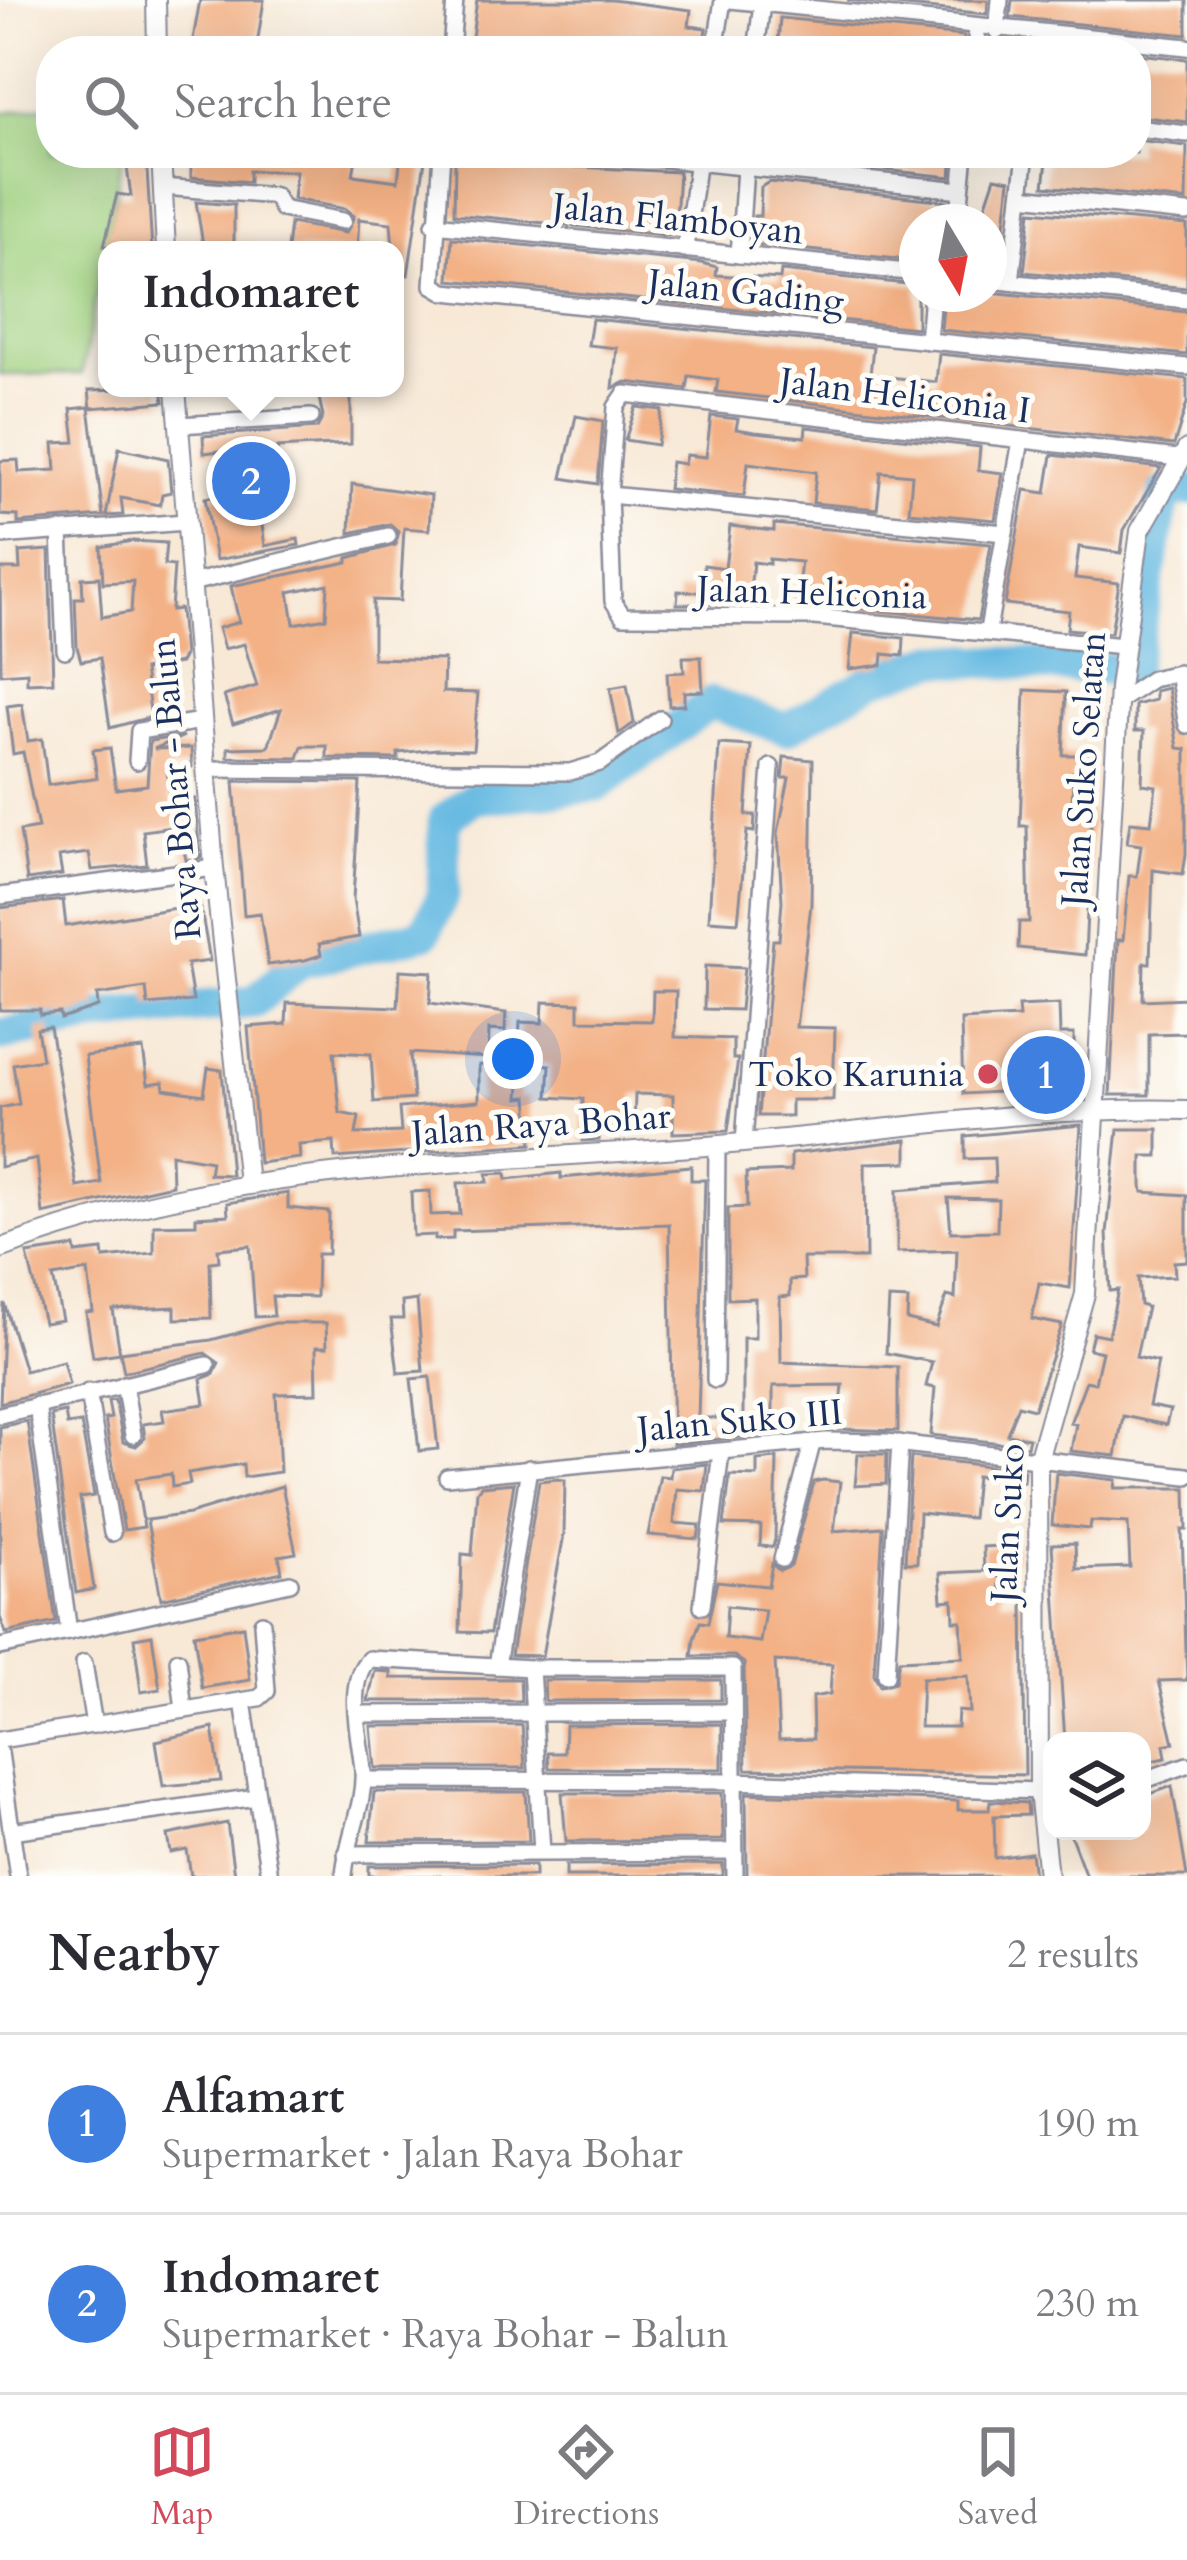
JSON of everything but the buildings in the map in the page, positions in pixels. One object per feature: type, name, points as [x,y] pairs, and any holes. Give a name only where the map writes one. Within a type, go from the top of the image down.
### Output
[{"type":"street","points":[[156,0],[157,36]]},
{"type":"street","points":[[452,36],[454,0]]},
{"type":"street","points":[[718,36],[726,0],[1014,36]]},
{"type":"street","points":[[997,31],[1000,0]]},
{"type":"street","points":[[758,36],[761,4]]},
{"type":"street","points":[[976,36],[977,28]]},
{"type":"street","points":[[1151,46],[1187,47]]},
{"type":"street","points":[[1151,130],[1187,134]]},
{"type":"street","points":[[162,168],[166,241]]},
{"type":"street","points":[[434,224],[440,168]]},
{"type":"street","points":[[685,250],[697,168]]},
{"type":"street","points":[[739,255],[745,168]]},
{"type":"street","points":[[808,168],[961,190]]},
{"type":"street","points":[[960,204],[963,168]]},
{"type":"street","points":[[1010,282],[1024,168]]},
{"type":"street","points":[[163,187],[274,196],[282,209],[343,221]]},
{"type":"street","points":[[1021,196],[1187,213]]},
{"type":"street","name":"Jalan Flamboyan","points":[[434,224],[899,271]]},
{"type":"street","name":"Jalan Gading","points":[[434,224],[433,285],[445,292],[1187,367]]},
{"type":"street","points":[[1007,282],[1187,300]]},
{"type":"street","points":[[928,341],[930,312]]},
{"type":"street","name":"Jalan Heliconia I","points":[[609,495],[616,407],[625,394],[1183,454]]},
{"type":"street","name":"Raya Bohar - Balun","points":[[176,397],[214,868],[248,1183]]},
{"type":"street","points":[[178,424],[311,418]]},
{"type":"street","points":[[988,630],[1021,440]]},
{"type":"street","name":"Jalan Suko Selatan","points":[[1094,1108],[1123,653],[1140,532],[1183,454]]},
{"type":"street","points":[[609,495],[1005,533]]},
{"type":"street","name":"Jalan Heliconia","points":[[609,495],[613,601],[622,616],[708,620],[759,614],[988,630],[1123,653]]},
{"type":"street","points":[[0,536],[186,522]]},
{"type":"street","points":[[60,531],[65,650]]},
{"type":"street","points":[[191,583],[388,536]]},
{"type":"street","points":[[1119,695],[1178,673],[1187,725]]},
{"type":"street","points":[[206,769],[570,772],[600,764],[660,719]]},
{"type":"street","points":[[137,761],[139,731],[202,722]]},
{"type":"street","points":[[744,1143],[770,766]]},
{"type":"street","points":[[0,896],[214,868]]},
{"type":"street","name":"Jalan Raya Bohar","points":[[0,1249],[98,1215],[321,1172],[744,1143],[1094,1108],[1187,1110]]},
{"type":"street","name":"Jalan Suko","points":[[1043,1803],[1034,1541],[1038,1460],[1085,1294],[1094,1108]]},
{"type":"street","points":[[715,1380],[717,1145]]},
{"type":"street","points":[[0,1414],[207,1365]]},
{"type":"street","points":[[124,1384],[133,1436]]},
{"type":"street","points":[[88,1393],[112,1533]]},
{"type":"street","points":[[37,1405],[69,1632]]},
{"type":"street","points":[[886,1675],[901,1443]]},
{"type":"street","name":"Jalan Suko III","points":[[447,1477],[812,1444],[901,1443],[1187,1476]]},
{"type":"street","points":[[782,1559],[812,1444]]},
{"type":"street","points":[[702,1606],[721,1452]]},
{"type":"street","points":[[497,1666],[530,1468]]},
{"type":"street","points":[[0,1647],[290,1583]]},
{"type":"street","points":[[0,1740],[243,1701],[267,1691],[262,1623]]},
{"type":"street","points":[[344,1876],[364,1780],[359,1669],[369,1659],[531,1668],[733,1668],[735,1876]]},
{"type":"street","points":[[178,1660],[184,1710]]},
{"type":"street","points":[[84,1663],[94,1725]]},
{"type":"street","points":[[531,1668],[542,1852]]},
{"type":"street","points":[[243,1701],[269,1876]]},
{"type":"street","points":[[358,1714],[732,1712]]},
{"type":"street","points":[[0,1754],[18,1876]]},
{"type":"street","points":[[1151,1777],[1187,1765]]},
{"type":"street","points":[[364,1780],[732,1781],[1039,1791]]},
{"type":"street","points":[[11,1831],[257,1797]]},
{"type":"street","name":"Jalan Suko","points":[[1047,1840],[1048,1876]]},
{"type":"street","points":[[346,1854],[734,1852]]},
{"type":"green space","points":[[36,107],[36,168],[120,168],[107,241],[98,241],[98,288],[82,374],[0,375],[0,113]]},
{"type":"waterway","points":[[0,1035],[104,1016],[254,1002],[300,962],[425,933],[443,895],[444,820],[473,798],[597,786],[711,703],[786,729],[874,679],[936,659],[1131,670],[1165,493],[1187,490]]},
{"type":"place","name":"Indomaret","points":[[251,481]]},
{"type":"place","name":"Toko Karunia","points":[[988,1074]]},
{"type":"place","name":"Alfamart","points":[[1046,1075]]}]
